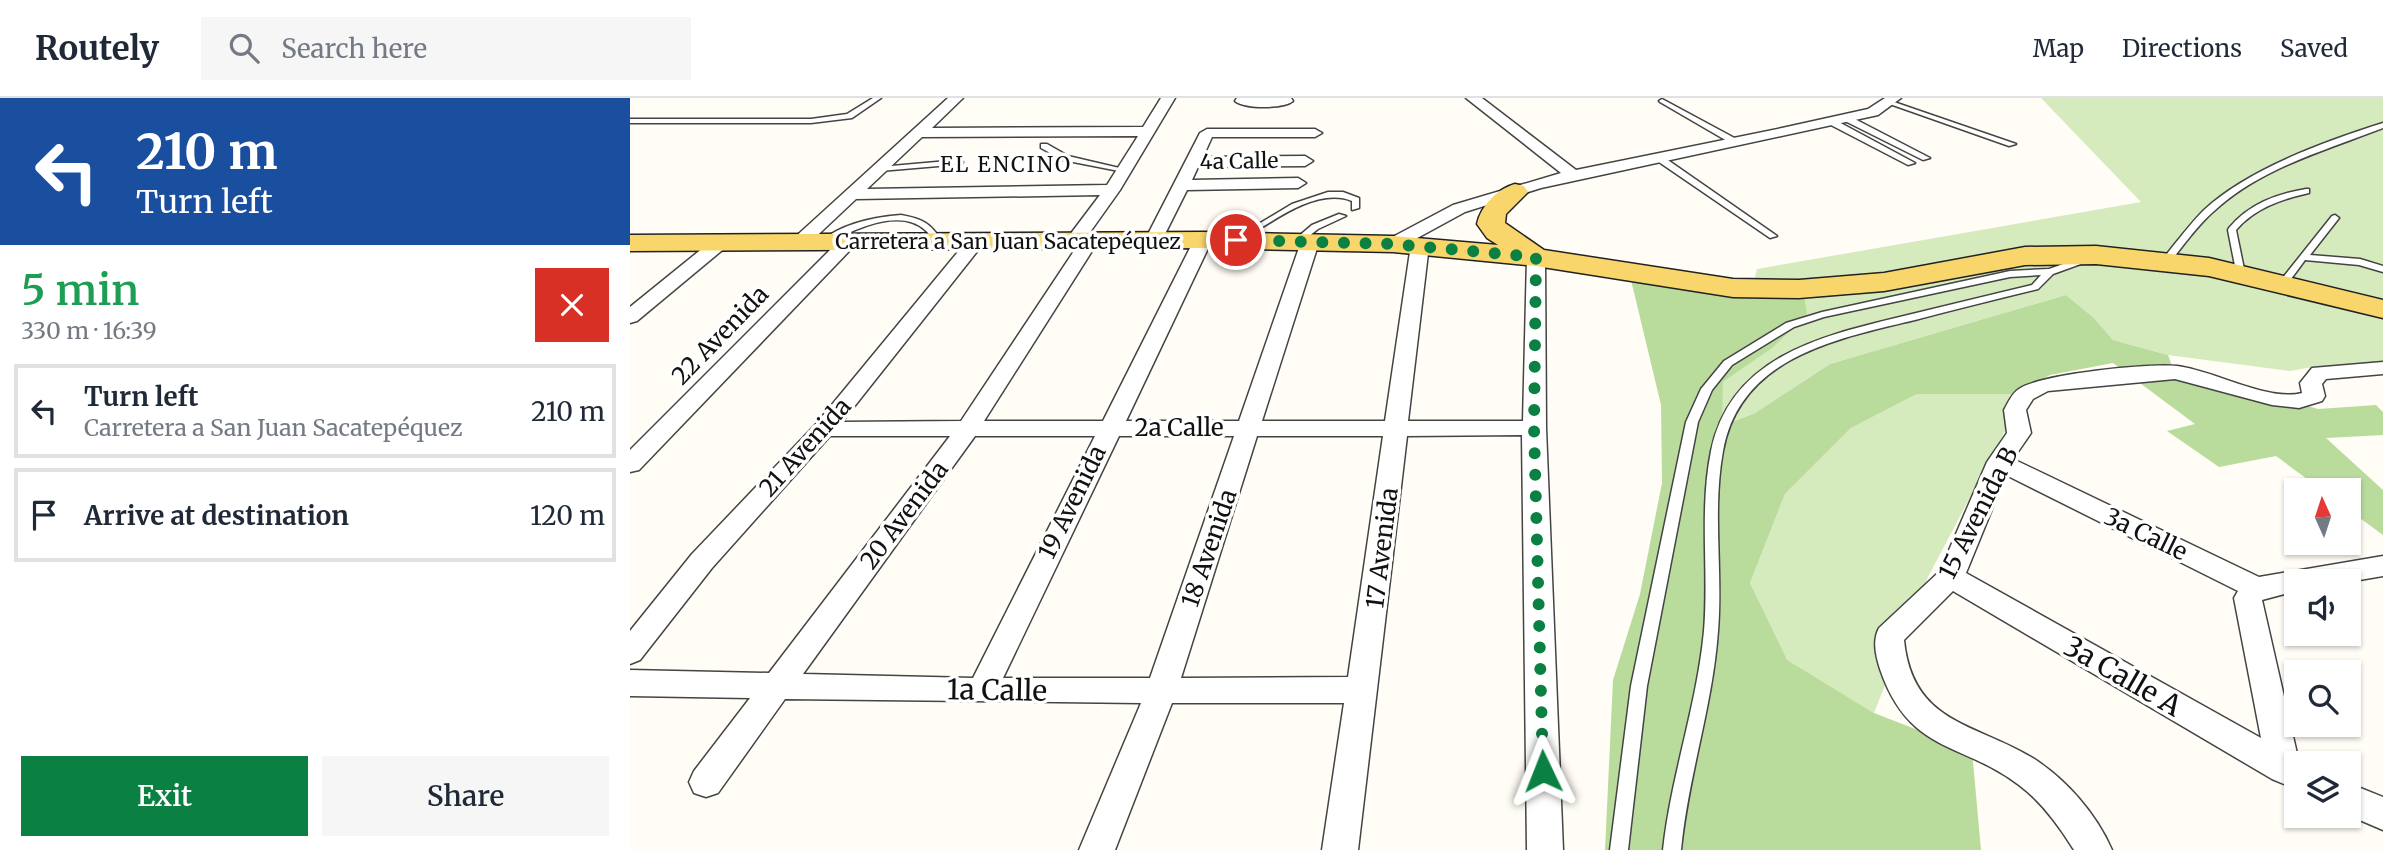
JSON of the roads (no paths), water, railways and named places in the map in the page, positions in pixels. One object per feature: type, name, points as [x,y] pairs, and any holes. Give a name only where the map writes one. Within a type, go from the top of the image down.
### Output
[{"type":"main road","points":[[1516,192],[1493,212],[1491,224],[1497,232],[1536,257]]},
{"type":"main road","name":"Carretera a San Juan Sacatepéquez","points":[[630,243],[1236,240],[1406,245],[1536,257],[1733,288],[1799,289],[1884,282],[2025,256],[2096,255],[2167,260],[2240,274],[2383,309]]},
{"type":"street","name":"22 Avenida","points":[[630,464],[823,243],[853,194],[956,98]]},
{"type":"street","points":[[1082,240],[1168,98]]},
{"type":"street","points":[[1473,98],[1573,175]]},
{"type":"street","points":[[1242,102],[1287,99],[1272,133]]},
{"type":"street","points":[[1406,245],[1444,214],[1516,192],[1573,175],[1737,143],[1873,112],[1891,100]]},
{"type":"street","points":[[920,133],[1147,131]]},
{"type":"street","points":[[1154,240],[1207,133],[1315,133]]},
{"type":"street","points":[[1193,162],[1305,161]]},
{"type":"street","name":"4a Calle","points":[[1181,185],[1298,183]]},
{"type":"street","points":[[853,194],[1112,190]]},
{"type":"street","name":"21 Avenida","points":[[630,652],[702,561],[824,429],[978,240]]},
{"type":"street","name":"20 Avenida","points":[[706,782],[968,429],[1082,240]]},
{"type":"street","name":"19 Avenida","points":[[982,691],[1108,427],[1203,240]]},
{"type":"street","name":"18 Avenida","points":[[1097,850],[1161,691],[1250,428],[1303,242]]},
{"type":"street","points":[[630,317],[720,243]]},
{"type":"street","name":"17 Avenida","points":[[1340,850],[1397,429],[1406,245]]},
{"type":"street","points":[[1536,257],[1534,428],[1545,850]]},
{"type":"street","name":"15 Avenida B","points":[[2094,850],[2072,815],[2020,767],[1942,731],[1915,706],[1899,683],[1890,657],[1889,636],[1951,578],[1999,462],[2020,433],[2015,410],[2024,395],[2041,386],[2064,381],[2176,372],[2239,391],[2299,401],[2314,396],[2311,383],[2320,373],[2383,368]]},
{"type":"street","name":"2a Calle","points":[[824,429],[1534,428]]},
{"type":"street","name":"3a Calle","points":[[1999,462],[2256,589]]},
{"type":"street","points":[[2361,570],[2383,566]]},
{"type":"street","name":"3a Calle A","points":[[1951,578],[2284,768]]},
{"type":"street","points":[[2284,584],[2256,589],[2248,598],[2285,751]]},
{"type":"street","name":"1a Calle","points":[[630,683],[982,691],[1363,690]]},
{"type":"street","points":[[2361,804],[2383,814]]},
{"type":"lane","points":[[630,121],[811,121],[849,116],[878,98]]},
{"type":"lane","points":[[1891,100],[2012,144]]},
{"type":"lane","points":[[1662,101],[1737,143]]},
{"type":"lane","points":[[1839,120],[1926,159]]},
{"type":"lane","points":[[1839,120],[1911,163]]},
{"type":"lane","points":[[2167,260],[2212,207],[2256,177],[2292,159],[2383,125]]},
{"type":"lane","points":[[1044,146],[1066,158],[1124,170]]},
{"type":"lane","points":[[1659,158],[1773,236]]},
{"type":"lane","points":[[880,169],[959,162]]},
{"type":"lane","points":[[2240,274],[2232,230],[2237,222],[2276,199],[2306,191]]},
{"type":"lane","points":[[1236,240],[1322,193],[1350,195],[1357,204],[1354,208]]},
{"type":"lane","points":[[1303,242],[1315,227],[1342,216]]},
{"type":"lane","points":[[2282,285],[2335,218]]},
{"type":"lane","points":[[1619,850],[1639,686],[1689,435],[1707,389],[1728,363],[1759,341],[1811,318],[2010,274],[2050,272],[2096,255]]},
{"type":"lane","points":[[2304,257],[2360,262],[2383,269]]},
{"type":"lane","points":[[1672,850],[1711,633],[1713,489],[1718,449],[1725,422],[1738,398],[1759,375],[1816,342],[2035,287],[2050,272]]},
{"type":"district","name":"EL ENCINO","points":[[1006,164]]}]
